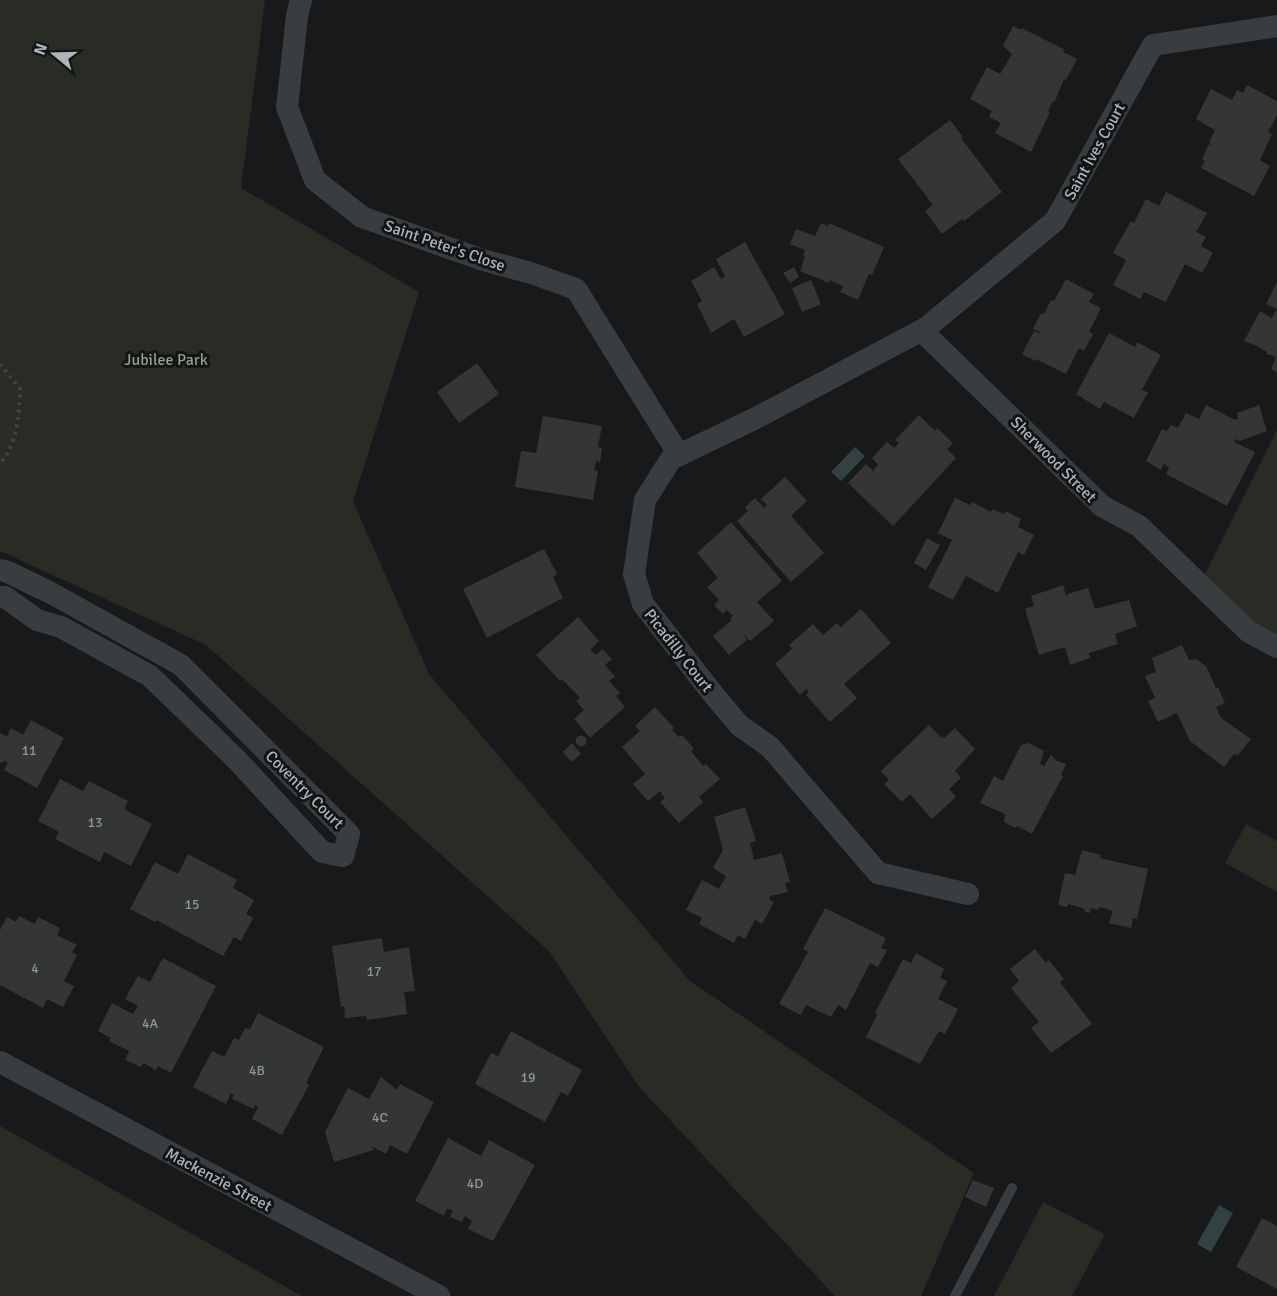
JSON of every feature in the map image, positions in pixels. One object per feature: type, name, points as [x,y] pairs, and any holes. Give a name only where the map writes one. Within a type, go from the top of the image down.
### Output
[{"type":"street","name":"Saint Peter's Close","points":[[301,0],[297,16],[287,107],[315,180],[362,217],[483,260],[531,273],[576,289],[679,454]]},
{"type":"street","name":"Saint Ives Court","points":[[926,328],[1055,221],[1153,45],[1277,26]]},
{"type":"street","name":"Picadilly Court","points":[[926,328],[756,418],[671,459],[645,500],[634,574],[643,604],[739,725],[770,747],[878,873],[968,894]]},
{"type":"street","name":"Sherwood Street","points":[[926,328],[926,335],[1102,506],[1139,526],[1249,632],[1277,648]]},
{"type":"street","name":"Coventry Court","points":[[0,570],[51,593],[181,665],[349,834],[343,856],[322,852],[236,759],[150,676],[61,627],[37,620],[5,597],[0,597]]},
{"type":"street","name":"Mackenzie Street","points":[[0,1062],[439,1296]]},
{"type":"lane","points":[[955,1296],[1012,1188]]},
{"type":"path","points":[[0,364],[20,389],[19,422],[10,451],[0,464]]},
{"type":"green space","name":"Jubilee Park","points":[[0,0],[265,0],[241,188],[419,292],[353,501],[429,674],[690,981],[974,1173],[921,1296],[835,1296],[639,1087],[549,951],[206,645],[0,551]]},
{"type":"green space","points":[[1277,430],[1277,647],[1200,584]]},
{"type":"green space","points":[[1246,824],[1277,841],[1277,892],[1225,863]]},
{"type":"green space","points":[[0,1126],[302,1296],[0,1296]]},
{"type":"green space","points":[[1043,1202],[1105,1234],[1072,1296],[994,1296]]},
{"type":"shaded area","points":[[855,447],[865,456],[841,481],[831,472]]},
{"type":"shaded area","points":[[1219,1205],[1233,1213],[1211,1252],[1197,1244]]},
{"type":"building","points":[[1013,26],[1021,30],[1022,28],[1065,50],[1063,52],[1077,59],[1048,111],[1050,112],[1031,152],[995,133],[1001,123],[989,117],[992,111],[970,99],[987,67],[1000,74],[1012,54],[1003,46]]},
{"type":"building","points":[[1247,85],[1277,101],[1277,115],[1268,132],[1272,134],[1260,160],[1270,166],[1254,196],[1201,168],[1205,161],[1202,159],[1209,144],[1213,146],[1209,142],[1215,130],[1196,119],[1211,89],[1232,100],[1237,90],[1243,93]]},
{"type":"building","points":[[950,120],[1002,192],[964,221],[962,219],[942,234],[925,211],[933,205],[898,159]]},
{"type":"building","points":[[1166,192],[1207,213],[1196,232],[1206,237],[1201,246],[1213,253],[1202,273],[1185,264],[1166,302],[1144,292],[1140,299],[1113,285],[1126,260],[1113,253],[1131,221],[1134,223],[1146,199],[1159,206]]},
{"type":"building","points":[[821,223],[828,226],[829,223],[884,247],[858,300],[840,292],[843,286],[800,271],[805,250],[790,244],[796,229],[815,236]]},
{"type":"building","points":[[745,242],[785,314],[744,337],[734,319],[711,333],[697,304],[702,301],[691,281],[714,267],[721,279],[725,276],[716,259]]},
{"type":"building","points":[[794,267],[799,277],[790,283],[783,273]]},
{"type":"building","points":[[1066,279],[1094,294],[1089,302],[1101,308],[1089,332],[1093,334],[1084,351],[1079,348],[1066,374],[1022,354],[1034,331],[1040,332],[1033,329],[1041,313],[1044,314],[1051,300],[1054,301]]},
{"type":"building","points":[[811,280],[821,304],[802,312],[792,288]]},
{"type":"building","points":[[1277,282],[1277,309],[1266,304]]},
{"type":"building","points":[[1277,309],[1277,373],[1271,369],[1276,357],[1244,341],[1260,311],[1272,318]]},
{"type":"building","points":[[1109,333],[1135,347],[1137,342],[1161,355],[1142,390],[1148,392],[1134,418],[1104,402],[1100,409],[1076,394]]},
{"type":"building","points":[[477,363],[499,394],[459,423],[437,392]]},
{"type":"building","points":[[1206,405],[1235,420],[1238,418],[1237,413],[1259,405],[1267,431],[1240,441],[1235,439],[1234,442],[1255,452],[1227,506],[1166,474],[1169,468],[1164,464],[1161,470],[1146,461],[1162,429],[1167,431],[1171,425],[1178,428],[1186,413],[1199,419]]},
{"type":"building","points":[[919,415],[935,431],[937,428],[953,443],[947,449],[956,458],[893,526],[848,483],[866,464],[873,471],[878,465],[872,458],[887,442],[894,448],[899,443],[895,440]]},
{"type":"building","points":[[543,416],[602,426],[598,447],[602,448],[600,462],[596,461],[594,470],[598,471],[593,500],[515,487],[521,451],[536,453]]},
{"type":"building","points":[[785,477],[807,501],[791,516],[824,553],[791,582],[737,521],[748,511],[745,507],[755,498],[764,508],[767,505],[761,499]]},
{"type":"building","points":[[955,498],[970,505],[972,502],[991,512],[992,509],[1004,514],[1006,511],[1021,519],[1018,527],[1034,535],[1024,555],[1018,552],[998,593],[966,576],[953,600],[928,587],[952,540],[938,533]]},
{"type":"building","points":[[731,522],[782,581],[757,602],[774,621],[750,641],[743,634],[747,640],[729,655],[713,636],[732,620],[730,619],[733,616],[727,610],[723,614],[714,605],[719,600],[707,587],[718,578],[697,553]]},
{"type":"building","points":[[927,538],[940,545],[926,570],[914,563]]},
{"type":"building","points":[[544,549],[557,574],[553,577],[563,598],[487,638],[463,589]]},
{"type":"building","points":[[1063,585],[1066,596],[1088,588],[1095,609],[1129,600],[1137,626],[1115,634],[1118,644],[1089,653],[1090,658],[1070,665],[1065,647],[1039,655],[1025,609],[1034,606],[1031,596]]},
{"type":"building","points":[[861,609],[891,643],[844,684],[857,698],[830,722],[806,695],[809,692],[806,689],[800,695],[775,664],[792,649],[789,645],[813,624],[823,635],[837,623],[841,627]]},
{"type":"building","points":[[578,617],[599,641],[590,650],[596,655],[602,649],[612,659],[605,665],[615,677],[609,681],[620,693],[616,696],[625,707],[590,738],[574,719],[584,710],[576,701],[580,698],[562,679],[560,681],[536,655]]},
{"type":"building","points":[[1182,645],[1189,660],[1196,659],[1206,666],[1216,688],[1218,687],[1225,703],[1216,707],[1221,718],[1251,739],[1238,755],[1234,754],[1224,767],[1190,741],[1177,713],[1158,722],[1148,701],[1155,698],[1145,676],[1156,672],[1152,658]]},
{"type":"building","points":[[655,707],[674,728],[672,730],[679,737],[682,735],[694,749],[691,751],[703,766],[706,764],[720,779],[699,797],[703,802],[679,823],[660,802],[665,798],[660,791],[648,801],[633,784],[645,774],[622,747],[640,731],[635,726]]},
{"type":"building","points":[[31,720],[64,738],[37,788],[4,770],[8,763],[5,761],[0,763],[0,733],[7,737],[11,728],[23,735]]},
{"type":"building","points":[[929,725],[941,738],[955,728],[975,749],[955,771],[961,778],[949,789],[956,797],[932,819],[910,794],[902,802],[884,784],[889,780],[881,771]]},
{"type":"building","points":[[581,736],[585,737],[585,745],[581,746],[577,745],[576,741],[577,737]]},
{"type":"building","points":[[572,743],[581,754],[571,762],[563,752]]},
{"type":"building","points":[[1029,743],[1044,751],[1040,764],[1044,766],[1051,755],[1057,761],[1066,764],[1061,775],[1063,776],[1032,834],[1004,822],[1005,814],[980,803],[994,776],[1003,781],[1021,745]]},
{"type":"building","points":[[60,779],[83,791],[89,781],[128,801],[124,809],[152,824],[131,866],[104,852],[100,862],[55,839],[59,832],[38,821]]},
{"type":"building","points":[[745,807],[756,841],[750,843],[754,860],[782,853],[790,882],[785,883],[788,892],[770,896],[769,899],[774,902],[762,924],[755,920],[745,939],[738,935],[734,943],[699,924],[702,918],[686,910],[702,880],[719,889],[726,876],[713,868],[723,850],[714,817]]},
{"type":"building","points":[[1082,850],[1101,855],[1100,858],[1148,869],[1137,919],[1133,918],[1131,928],[1109,923],[1113,911],[1100,907],[1097,910],[1091,908],[1090,913],[1084,911],[1085,909],[1068,904],[1067,907],[1058,905],[1065,873],[1075,875]]},
{"type":"building","points":[[188,854],[237,880],[233,888],[254,900],[246,914],[253,918],[241,941],[234,937],[223,956],[156,920],[155,922],[130,909],[155,862],[178,874]]},
{"type":"building","points":[[825,908],[886,938],[881,948],[887,950],[878,967],[870,963],[846,1010],[838,1005],[831,1017],[806,1005],[801,1015],[779,1004],[808,952],[803,949]]},
{"type":"building","points":[[19,916],[35,924],[38,917],[60,928],[57,935],[77,945],[72,952],[77,955],[64,981],[74,986],[63,1007],[47,999],[43,1008],[0,985],[0,930],[7,917],[16,922]]},
{"type":"building","points":[[382,938],[384,952],[409,947],[415,991],[404,992],[407,1014],[367,1020],[366,1016],[345,1018],[344,1006],[341,1007],[332,946]]},
{"type":"building","points":[[1035,949],[1046,963],[1049,960],[1064,979],[1060,982],[1092,1024],[1051,1053],[1031,1028],[1039,1022],[1011,988],[1019,981],[1010,969]]},
{"type":"building","points":[[916,953],[944,969],[940,978],[947,981],[938,999],[958,1009],[945,1034],[939,1031],[920,1064],[866,1037],[877,1015],[875,1013],[903,959],[911,963]]},
{"type":"building","points":[[163,958],[216,986],[171,1073],[158,1066],[156,1070],[143,1063],[141,1067],[125,1060],[129,1051],[109,1041],[111,1038],[98,1031],[112,1003],[133,1014],[138,1006],[125,999],[138,976],[150,982]]},
{"type":"building","points":[[258,1013],[324,1047],[306,1083],[309,1085],[282,1135],[252,1119],[258,1107],[255,1105],[254,1109],[232,1099],[234,1095],[231,1093],[226,1104],[193,1087],[212,1051],[224,1057],[234,1038],[239,1040],[245,1028],[250,1029]]},
{"type":"building","points":[[511,1031],[582,1070],[568,1096],[561,1092],[545,1122],[475,1084],[491,1053],[498,1056]]},
{"type":"building","points":[[381,1077],[397,1090],[400,1084],[434,1102],[407,1154],[390,1145],[386,1154],[371,1146],[374,1150],[334,1162],[325,1132],[348,1088],[369,1099]]},
{"type":"building","points":[[448,1138],[481,1156],[489,1140],[535,1165],[493,1241],[468,1229],[472,1221],[465,1216],[462,1222],[450,1217],[453,1210],[447,1209],[444,1216],[415,1201]]},
{"type":"building","points":[[973,1180],[994,1188],[986,1207],[965,1197]]},
{"type":"building","points":[[1262,1218],[1277,1226],[1277,1289],[1236,1267]]}]
